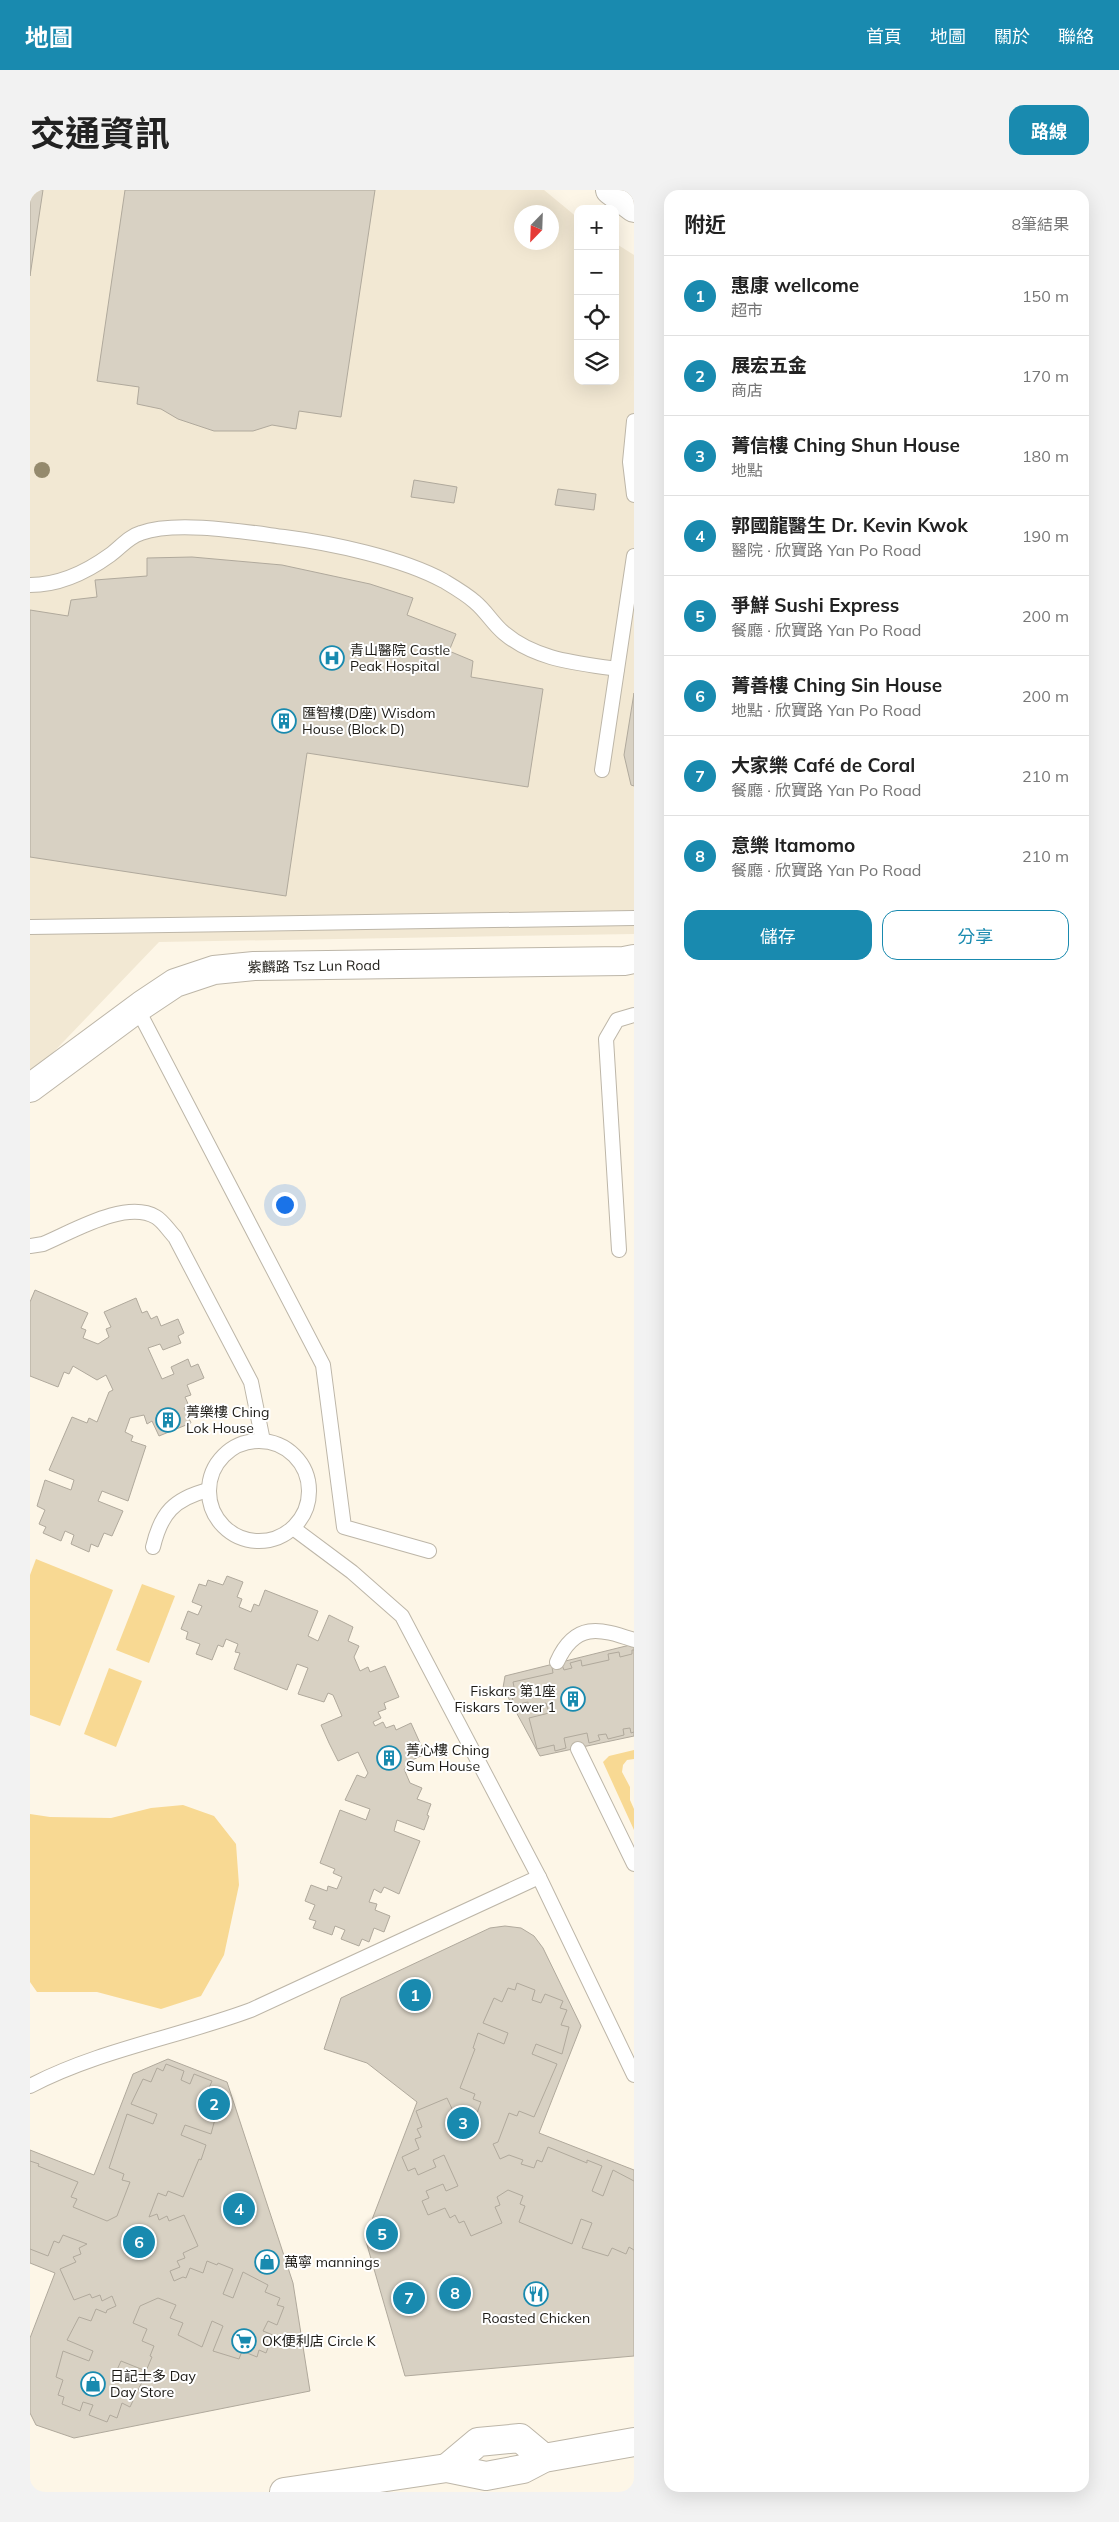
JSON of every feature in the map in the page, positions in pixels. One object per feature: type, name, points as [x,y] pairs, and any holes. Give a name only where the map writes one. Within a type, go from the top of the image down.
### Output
[{"type":"street","points":[[610,190],[634,208]]},
{"type":"street","name":"紫麟路 Tsz Lun Road","points":[[30,1088],[137,1008],[175,983],[214,970],[254,966],[624,961],[634,959]]},
{"type":"street","points":[[284,2492],[447,2468],[478,2442],[520,2438],[544,2458],[634,2442]]},
{"type":"lane","points":[[634,421],[630,462],[634,495]]},
{"type":"lane","points":[[30,585],[59,581],[80,573],[100,562],[124,542],[139,533],[156,528],[230,530],[286,537],[341,548],[420,570],[442,580],[476,603],[504,633],[521,645],[558,661],[617,669]]},
{"type":"lane","points":[[602,770],[634,556]]},
{"type":"lane","points":[[30,927],[634,918]]},
{"type":"lane","points":[[137,1008],[322,1365],[344,1527],[429,1551]]},
{"type":"lane","points":[[619,1250],[606,1040],[617,1020],[634,1015]]},
{"type":"lane","points":[[30,1246],[43,1244],[120,1212],[140,1211],[157,1217],[175,1237],[251,1382],[263,1441]]},
{"type":"lane","points":[[263,1441],[280,1445],[293,1454],[303,1467],[308,1483],[308,1500],[303,1516],[293,1528],[279,1537],[263,1542],[246,1540],[231,1533],[219,1522],[211,1507],[208,1490],[211,1474],[219,1460],[232,1449],[247,1442],[263,1441]]},
{"type":"lane","points":[[153,1547],[158,1526],[170,1508],[187,1496],[208,1490]]},
{"type":"lane","points":[[293,1528],[352,1572],[402,1616],[539,1877],[634,2075]]},
{"type":"lane","points":[[557,1662],[563,1649],[571,1640],[582,1633],[595,1630],[607,1631],[634,1643]]},
{"type":"lane","points":[[578,1749],[634,1864]]},
{"type":"lane","points":[[30,2086],[90,2059],[211,2024],[251,2010],[539,1877]]},
{"type":"shaded area","name":"青山醫院 Castle Peak Hospital","points":[[30,190],[544,190],[574,215],[574,385],[619,385],[619,246],[634,255],[634,934],[159,942],[44,1062],[30,1072]]},
{"type":"shaded area","points":[[36,1559],[113,1590],[60,1726],[30,1715],[30,1575]]},
{"type":"shaded area","points":[[142,1584],[175,1596],[149,1663],[116,1650]]},
{"type":"shaded area","points":[[109,1668],[142,1681],[116,1747],[84,1734]]},
{"type":"shaded area","points":[[634,1750],[634,1759],[627,1760],[623,1765],[622,1772],[630,1787],[630,1800],[634,1809],[634,1830],[603,1762],[609,1756]]},
{"type":"shaded area","points":[[183,1805],[214,1816],[236,1844],[239,1885],[224,1955],[201,1996],[161,2009],[97,1992],[37,1992],[30,1982],[30,1814],[50,1817],[111,1818],[151,1808]]},
{"type":"building","points":[[30,190],[43,190],[30,276]]},
{"type":"building","points":[[125,190],[375,190],[341,417],[299,411],[296,429],[272,425],[253,431],[214,431],[178,419],[161,409],[137,404],[139,387],[97,381]]},
{"type":"building","points":[[414,480],[457,487],[454,503],[411,497]]},
{"type":"building","points":[[558,489],[596,494],[594,510],[555,505]]},
{"type":"building","name":"匯智樓(D座) Wisdom House (Block D)","points":[[192,557],[282,565],[370,584],[413,598],[407,615],[456,634],[449,651],[473,661],[471,677],[543,689],[528,787],[307,753],[286,896],[30,857],[30,610],[68,616],[71,600],[97,597],[95,580],[147,576],[147,558]]},
{"type":"building","points":[[634,693],[634,786],[631,785],[624,755]]},
{"type":"building","name":"菁樂樓 Ching Lok House","points":[[35,1290],[88,1313],[81,1328],[86,1330],[83,1338],[98,1344],[109,1337],[106,1329],[111,1327],[104,1312],[136,1298],[142,1313],[147,1311],[151,1319],[157,1316],[161,1326],[178,1319],[184,1333],[178,1336],[181,1343],[163,1350],[160,1344],[148,1348],[162,1379],[174,1374],[171,1367],[188,1359],[191,1367],[198,1364],[204,1378],[187,1385],[191,1395],[185,1397],[189,1406],[184,1408],[191,1423],[159,1436],[152,1421],[147,1424],[144,1415],[130,1418],[125,1432],[133,1436],[131,1441],[146,1446],[128,1501],[102,1491],[98,1501],[123,1511],[112,1536],[104,1533],[98,1547],[91,1544],[89,1552],[71,1544],[74,1535],[65,1531],[61,1541],[43,1533],[46,1527],[39,1524],[45,1510],[37,1506],[45,1480],[71,1490],[74,1480],[49,1470],[72,1417],[87,1423],[89,1418],[97,1422],[109,1392],[113,1390],[106,1375],[97,1380],[73,1366],[69,1374],[64,1372],[58,1387],[30,1376],[30,1302]]},
{"type":"building","name":"菁心樓 Ching Sum House","points":[[227,1576],[243,1582],[237,1597],[242,1599],[239,1607],[251,1612],[254,1604],[259,1606],[265,1590],[318,1611],[308,1636],[318,1641],[329,1615],[353,1627],[348,1641],[359,1646],[354,1657],[360,1671],[368,1667],[370,1672],[385,1666],[399,1697],[384,1703],[386,1709],[378,1712],[381,1718],[373,1722],[375,1726],[383,1722],[386,1728],[394,1725],[396,1730],[411,1723],[425,1754],[410,1761],[412,1766],[404,1769],[410,1783],[422,1788],[417,1799],[431,1804],[427,1815],[429,1816],[424,1830],[397,1820],[394,1831],[420,1841],[399,1894],[384,1887],[381,1893],[374,1889],[369,1902],[377,1904],[375,1910],[390,1916],[384,1932],[374,1928],[369,1942],[362,1939],[359,1946],[341,1939],[345,1930],[335,1926],[332,1935],[313,1928],[316,1921],[309,1919],[315,1905],[305,1901],[311,1885],[327,1891],[328,1886],[337,1889],[342,1877],[333,1873],[335,1869],[320,1863],[340,1810],[366,1820],[370,1809],[345,1800],[357,1775],[365,1778],[368,1773],[358,1752],[338,1761],[329,1743],[321,1725],[342,1716],[333,1695],[328,1693],[324,1702],[298,1694],[308,1668],[297,1664],[287,1690],[234,1669],[240,1653],[235,1652],[238,1644],[226,1639],[223,1647],[218,1645],[212,1660],[196,1654],[200,1644],[186,1639],[188,1632],[181,1629],[188,1611],[198,1615],[202,1606],[192,1602],[199,1584],[206,1586],[208,1580],[223,1585]]},
{"type":"building","name":"Fiskars 第1座 Fiskars Tower 1","points":[[634,1644],[634,1736],[540,1756],[503,1688],[505,1676]]},
{"type":"building","name":"Fiskars 第1座 Fiskars Tower 1","points":[[632,1650],[634,1650],[634,1732],[631,1733],[630,1728],[623,1729],[624,1735],[608,1739],[606,1734],[598,1735],[600,1740],[589,1743],[587,1733],[564,1738],[566,1748],[555,1751],[554,1745],[537,1749],[529,1718],[549,1713],[546,1703],[529,1707],[528,1702],[514,1705],[512,1696],[516,1696],[513,1682],[553,1673],[552,1667],[562,1665],[564,1670],[572,1668],[570,1663],[581,1660],[582,1666],[609,1660],[608,1654],[619,1652],[620,1657],[632,1654]]},
{"type":"building","points":[[505,1926],[521,1928],[534,1936],[543,1948],[581,2026],[539,2133],[634,2170],[634,2356],[405,2376],[365,2238],[417,2102],[367,2063],[324,2049],[341,1998],[490,1928]]},
{"type":"building","points":[[517,1983],[535,1990],[532,2000],[541,2003],[545,1994],[563,2001],[560,2008],[567,2010],[561,2025],[569,2027],[562,2054],[536,2044],[532,2054],[557,2064],[534,2117],[519,2111],[517,2116],[509,2113],[498,2142],[493,2144],[500,2159],[509,2155],[523,2160],[521,2164],[534,2168],[537,2160],[542,2162],[548,2147],[587,2163],[587,2160],[602,2166],[592,2191],[603,2196],[613,2170],[634,2181],[634,2250],[629,2247],[626,2254],[612,2248],[608,2256],[582,2248],[592,2223],[581,2219],[572,2244],[519,2222],[525,2206],[520,2204],[523,2196],[508,2190],[497,2197],[500,2205],[495,2207],[502,2223],[471,2236],[464,2221],[459,2223],[455,2215],[450,2218],[445,2208],[428,2215],[422,2201],[429,2198],[426,2191],[443,2184],[446,2191],[458,2186],[444,2155],[433,2160],[436,2167],[418,2175],[415,2168],[408,2171],[402,2157],[419,2149],[415,2139],[421,2137],[417,2129],[422,2127],[416,2111],[447,2098],[454,2113],[459,2111],[463,2119],[476,2116],[481,2102],[473,2099],[475,2094],[460,2088],[475,2049],[473,2048],[478,2033],[504,2044],[508,2033],[483,2023],[494,1998],[502,2002],[508,1988],[515,1990]]},
{"type":"building","points":[[168,2059],[227,2082],[293,2283],[310,2391],[74,2438],[36,2425],[30,2413],[30,2338],[55,2273],[30,2263],[30,2150],[94,2175],[133,2074]]},
{"type":"building","points":[[166,2064],[184,2071],[181,2080],[190,2084],[194,2074],[212,2081],[209,2088],[216,2091],[210,2105],[218,2108],[211,2134],[185,2125],[181,2135],[206,2145],[201,2160],[199,2159],[183,2197],[168,2191],[166,2196],[158,2193],[149,2217],[157,2214],[159,2220],[167,2216],[169,2221],[184,2215],[198,2246],[183,2253],[185,2258],[177,2261],[180,2267],[170,2271],[174,2281],[183,2277],[186,2278],[190,2268],[203,2273],[207,2261],[217,2265],[218,2263],[233,2269],[223,2294],[233,2298],[243,2272],[268,2285],[265,2292],[280,2298],[277,2305],[284,2307],[277,2325],[268,2321],[263,2331],[273,2335],[266,2353],[259,2350],[257,2357],[242,2351],[239,2359],[213,2351],[223,2326],[212,2321],[202,2347],[178,2335],[183,2323],[170,2318],[176,2305],[158,2298],[140,2306],[133,2323],[147,2329],[142,2341],[154,2346],[150,2356],[152,2357],[146,2371],[121,2361],[116,2372],[142,2382],[130,2407],[122,2403],[117,2418],[110,2415],[107,2422],[89,2415],[93,2405],[83,2402],[80,2411],[62,2404],[64,2397],[58,2395],[63,2380],[56,2377],[63,2351],[89,2361],[93,2351],[67,2340],[79,2317],[91,2321],[96,2309],[106,2313],[107,2310],[116,2306],[112,2296],[102,2301],[100,2295],[92,2298],[90,2294],[74,2300],[60,2269],[76,2262],[73,2257],[81,2254],[79,2248],[87,2244],[63,2235],[59,2243],[54,2241],[48,2256],[30,2249],[30,2161],[78,2182],[71,2197],[77,2199],[73,2207],[107,2221],[117,2216],[130,2182],[122,2180],[124,2174],[109,2168],[127,2114],[153,2124],[157,2114],[131,2104],[143,2079],[151,2082],[157,2068],[163,2071]]},
{"type":"place","name":"青山醫院 Castle Peak Hospital","points":[[332,658]]},
{"type":"place","name":"匯智樓(D座) Wisdom House (Block D)","points":[[284,721]]},
{"type":"place","name":"菁樂樓 Ching Lok House","points":[[168,1420]]},
{"type":"place","name":"Fiskars 第1座 Fiskars Tower 1","points":[[573,1699]]},
{"type":"place","name":"菁心樓 Ching Sum House","points":[[389,1758]]},
{"type":"place","name":"惠康 wellcome","points":[[415,1995]]},
{"type":"place","name":"展宏五金","points":[[214,2104]]},
{"type":"place","name":"菁信樓 Ching Shun House","points":[[463,2123]]},
{"type":"place","name":"郭國龍醫生 Dr. Kevin Kwok","points":[[239,2209]]},
{"type":"place","name":"爭鮮 Sushi Express","points":[[382,2234]]},
{"type":"place","name":"菁善樓 Ching Sin House","points":[[139,2242]]},
{"type":"place","name":"萬寧 mannings","points":[[267,2262]]},
{"type":"place","name":"意樂 Itamomo","points":[[455,2293]]},
{"type":"place","name":"Roasted Chicken","points":[[536,2294]]},
{"type":"place","name":"大家樂 Café de Coral","points":[[409,2298]]},
{"type":"place","name":"OK便利店 Circle K","points":[[244,2341]]},
{"type":"place","name":"日記士多 Day Day Store","points":[[93,2384]]}]
